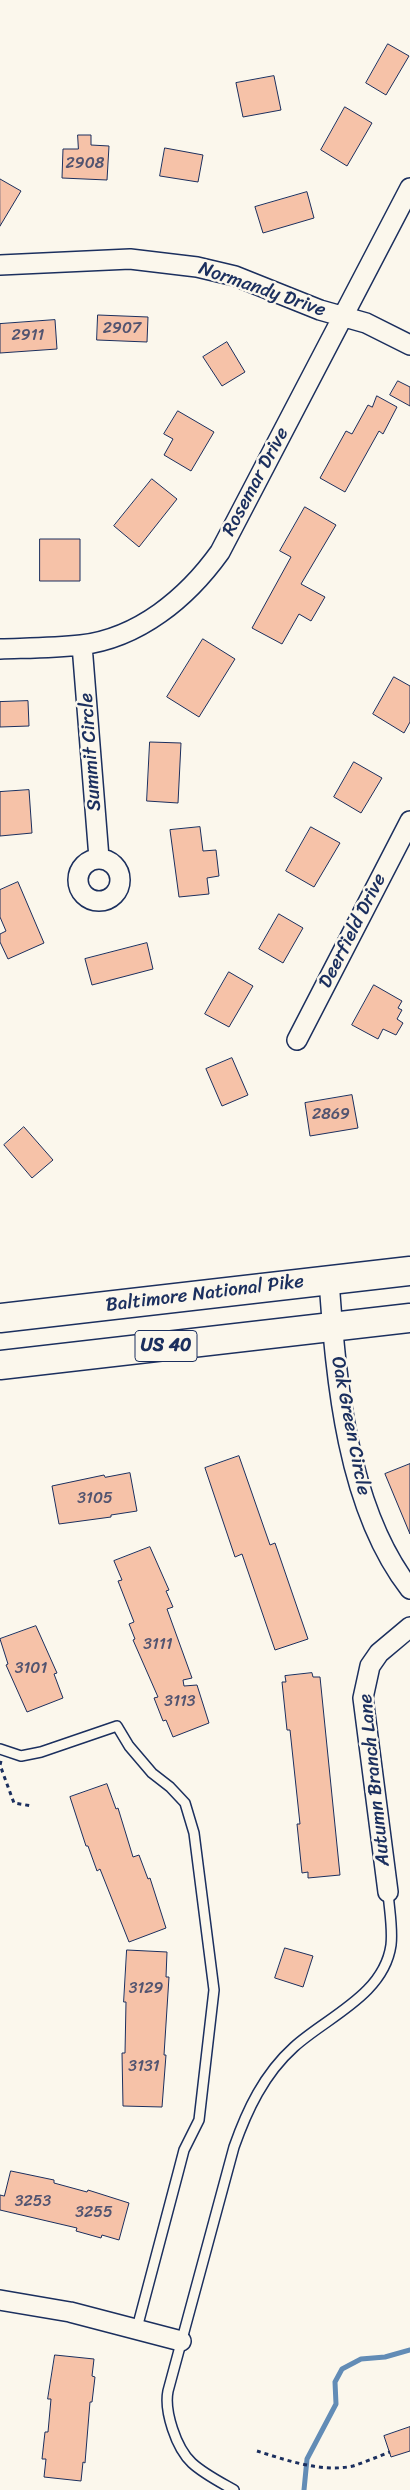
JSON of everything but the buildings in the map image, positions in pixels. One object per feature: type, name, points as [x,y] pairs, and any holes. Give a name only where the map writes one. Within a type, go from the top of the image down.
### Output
[{"type":"main road","name":"Baltimore National Pike","points":[[0,1318],[410,1271]]},
{"type":"main road","name":"US 40","points":[[0,1365],[410,1318]]},
{"type":"street","name":"Rosemar Drive","points":[[0,648],[82,645],[126,633],[158,616],[184,596],[205,573],[220,552],[410,188]]},
{"type":"street","name":"Normandy Drive","points":[[0,265],[130,259],[161,261],[235,276],[320,310],[366,323],[410,345]]},
{"type":"street","name":"Summit Circle","points":[[82,645],[99,858]]},
{"type":"street","name":"Deerfield Drive","points":[[297,1040],[410,821]]},
{"type":"street","name":"Oak Green Circle","points":[[329,1280],[332,1327],[347,1429],[365,1503],[378,1538],[394,1569],[410,1589]]},
{"type":"street","name":"Autumn Branch Lane","points":[[388,1892],[363,1698],[370,1666],[379,1653],[410,1627]]},
{"type":"street","points":[[0,2300],[70,2312],[181,2341]]},
{"type":"lane","points":[[0,1749],[21,1756],[41,1752],[117,1726],[129,1746],[152,1773],[170,1787],[185,1803],[194,1832],[214,1990],[204,2094],[199,2120],[184,2150],[137,2328]]},
{"type":"lane","points":[[234,2490],[191,2462],[182,2451],[168,2415],[166,2404],[168,2391],[234,2147],[248,2109],[260,2088],[293,2047],[368,1990],[382,1969],[391,1945],[388,1892]]},
{"type":"path","points":[[0,1765],[14,1803],[32,1806]]},
{"type":"path","points":[[257,2451],[282,2459],[322,2467],[353,2466],[390,2452]]},
{"type":"waterway","points":[[304,2490],[307,2459],[336,2404],[335,2382],[342,2369],[361,2359],[385,2357],[410,2350]]}]
